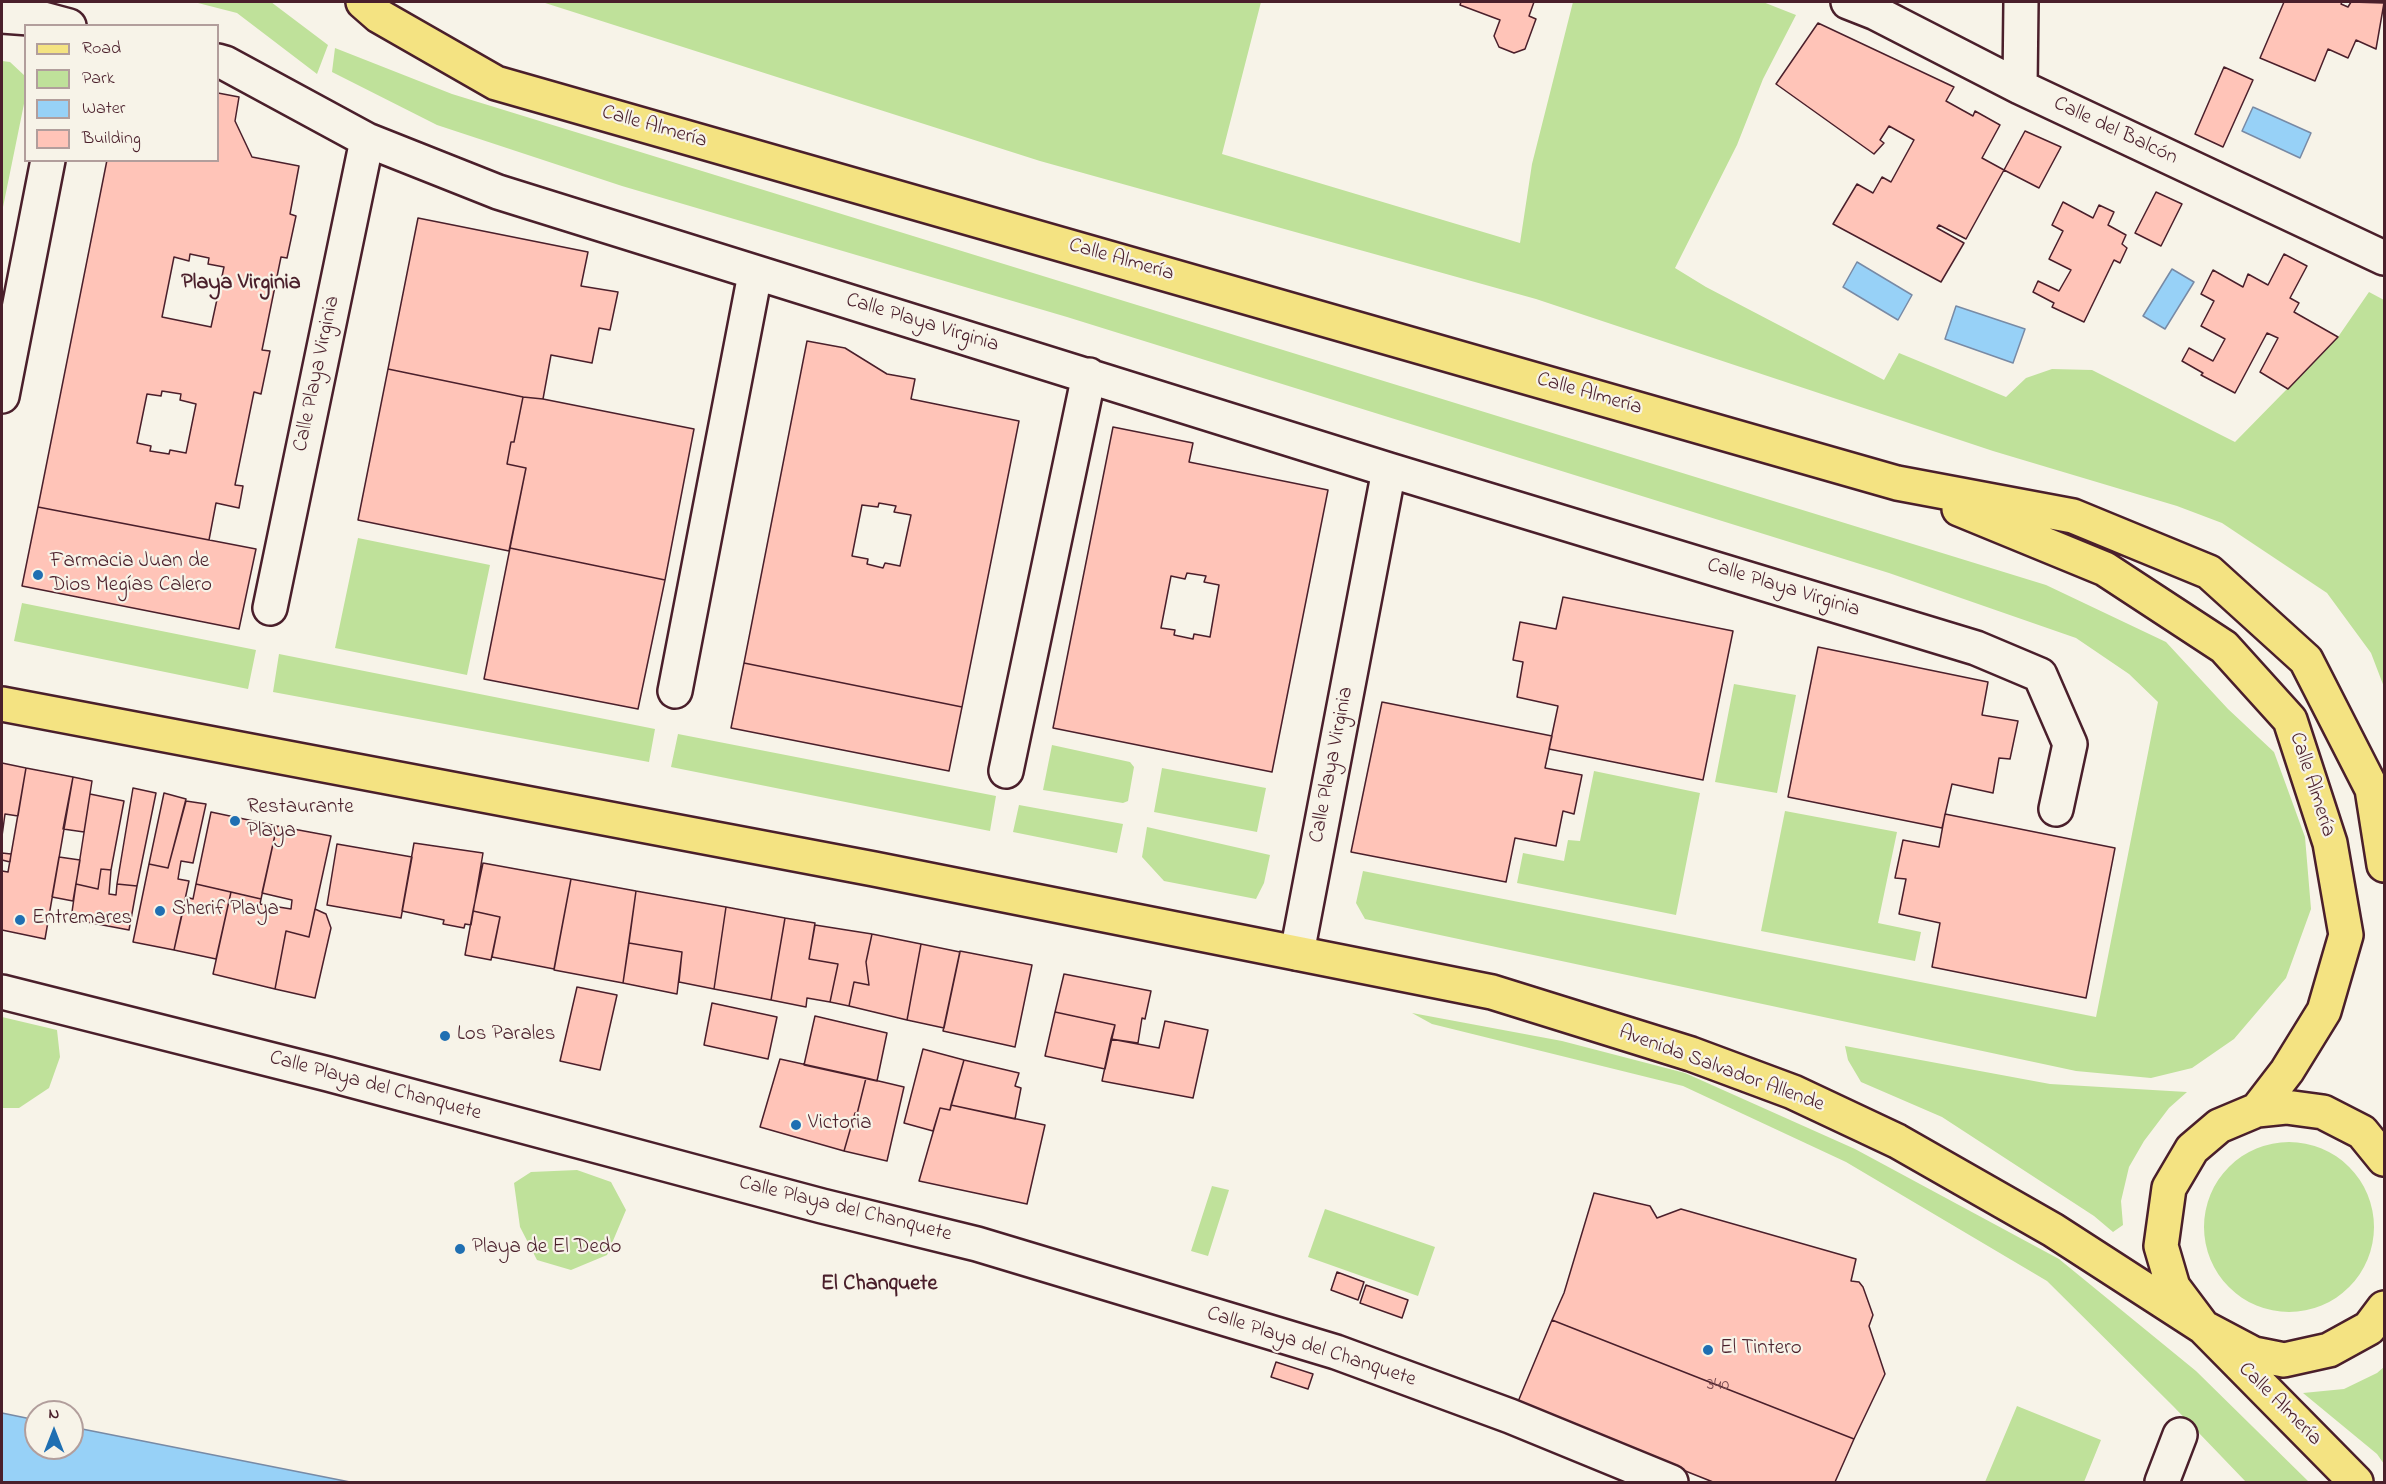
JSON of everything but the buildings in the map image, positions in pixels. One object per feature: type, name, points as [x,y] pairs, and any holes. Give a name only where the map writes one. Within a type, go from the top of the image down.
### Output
[{"type":"main road","name":"Calle Almería","points":[[363,2],[379,16],[496,83],[1897,483],[2073,516],[2209,572],[2306,660],[2372,789],[2385,865]]},
{"type":"main road","name":"Calle Almería","points":[[1897,483],[2105,569],[2224,647],[2290,720],[2330,843],[2346,935],[2324,1011],[2287,1071],[2257,1110]]},
{"type":"main road","name":"Avenida Salvador Allende","points":[[2,704],[873,869],[1492,992],[1691,1054],[1793,1092],[1897,1141],[2043,1225],[2203,1327],[2254,1354],[2284,1360],[2329,1350],[2369,1328],[2385,1308]]},
{"type":"main road","name":"Avenida Salvador Allende","points":[[2203,1327],[2173,1287],[2161,1246],[2169,1188],[2192,1149],[2219,1126],[2257,1110],[2286,1107],[2323,1112],[2362,1132],[2385,1160]]},
{"type":"main road","name":"Calle Almería","points":[[2203,1327],[2356,1482]]},
{"type":"street","name":"Calle del Balcón","points":[[1848,2],[1876,13],[2020,87],[2385,258]]},
{"type":"street","points":[[2020,87],[2021,2]]},
{"type":"street","points":[[2,16],[43,19],[62,24]]},
{"type":"street","name":"Calle Playa Virginia","points":[[219,62],[225,63],[368,140],[498,192],[1389,470],[1976,648],[2040,675],[2070,744],[2056,809]]},
{"type":"street","name":"Calle Playa Virginia","points":[[270,608],[368,140]]},
{"type":"street","points":[[2,396],[48,162]]},
{"type":"street","points":[[675,691],[755,274]]},
{"type":"street","points":[[1006,771],[1089,375]]},
{"type":"street","name":"Calle Playa Virginia","points":[[1297,953],[1389,470]]},
{"type":"street","name":"Calle Playa del Chanquete","points":[[2,992],[328,1074],[822,1206],[977,1244],[1336,1352],[1510,1416],[1671,1482]]},
{"type":"street","points":[[2162,1482],[2180,1435]]},
{"type":"green space","points":[[194,2],[271,2],[328,45],[317,74],[237,13]]},
{"type":"green space","points":[[542,2],[1261,2],[1222,154],[1520,243],[1532,164],[1573,2],[1763,2],[1796,15],[1763,79],[1737,145],[1675,268],[1706,287],[1884,380],[1899,353],[2006,397],[2026,378],[2052,369],[2092,370],[2235,442],[2338,337],[2369,292],[2384,300],[2384,687],[2371,653],[2327,593],[2222,523],[2177,506],[1993,451],[1536,299],[1040,161]]},
{"type":"green space","points":[[335,48],[452,94],[2046,585],[2166,642],[2228,709],[2274,752],[2305,837],[2311,909],[2286,978],[2234,1039],[2192,1068],[2151,1078],[2076,1071],[1365,919],[1356,903],[1363,871],[2096,1017],[2158,702],[2129,674],[2076,638],[1889,573],[1067,317],[622,186],[437,125],[332,72]]},
{"type":"green space","points":[[2,61],[10,62],[24,75],[24,104],[2,212]]},
{"type":"green space","points":[[358,538],[490,565],[467,675],[335,648]]},
{"type":"green space","points":[[22,603],[256,650],[248,689],[14,641]]},
{"type":"green space","points":[[279,654],[655,729],[649,762],[273,692]]},
{"type":"green space","points":[[1734,684],[1796,695],[1777,793],[1715,782]]},
{"type":"green space","points":[[678,734],[996,796],[990,831],[671,767]]},
{"type":"green space","points":[[1052,745],[1130,762],[1134,767],[1128,801],[1123,803],[1043,790]]},
{"type":"green space","points":[[1162,768],[1266,788],[1257,832],[1154,812]]},
{"type":"green space","points":[[1594,771],[1700,793],[1676,915],[1517,883],[1523,853],[1564,861],[1568,840],[1580,841]]},
{"type":"green space","points":[[1019,805],[1123,824],[1117,853],[1013,832]]},
{"type":"green space","points":[[1785,811],[1897,832],[1878,923],[1921,932],[1915,961],[1761,931]]},
{"type":"green space","points":[[1147,827],[1270,855],[1264,883],[1256,899],[1164,881],[1142,857]]},
{"type":"green space","points":[[1412,1013],[1562,1041],[1685,1073],[1855,1149],[2059,1259],[2196,1371],[2309,1482],[2246,1482],[2047,1281],[1846,1162],[1683,1086],[1432,1024]]},
{"type":"green space","points":[[2,1017],[57,1030],[60,1057],[49,1088],[19,1108],[2,1108]]},
{"type":"green space","points":[[1845,1046],[2050,1084],[2187,1092],[2169,1108],[2144,1141],[2129,1167],[2121,1201],[2123,1225],[2113,1232],[2094,1216],[1942,1117],[1861,1082],[1848,1060]]},
{"type":"green space","points":[[2289,1142],[2306,1143],[2322,1148],[2349,1167],[2368,1194],[2373,1210],[2373,1244],[2368,1260],[2349,1287],[2322,1306],[2306,1311],[2289,1312],[2272,1311],[2256,1306],[2229,1287],[2210,1260],[2205,1244],[2204,1227],[2205,1210],[2210,1194],[2229,1167],[2256,1148],[2272,1143]]},
{"type":"green space","points":[[577,1170],[611,1182],[626,1210],[607,1255],[571,1270],[537,1260],[520,1227],[514,1183],[531,1172]]},
{"type":"green space","points":[[1212,1186],[1229,1190],[1208,1256],[1191,1251]]},
{"type":"green space","points":[[1325,1209],[1435,1247],[1418,1296],[1308,1257]]},
{"type":"green space","points":[[2384,1367],[2384,1464],[2377,1454],[2303,1393],[2344,1389],[2377,1373]]},
{"type":"green space","points":[[2017,1406],[2101,1440],[2084,1482],[1985,1482]]},
{"type":"water","points":[[2253,107],[2311,133],[2300,158],[2242,131]]},
{"type":"water","points":[[1857,262],[1912,295],[1898,320],[1843,287]]},
{"type":"water","points":[[2172,269],[2194,282],[2165,329],[2143,316]]},
{"type":"water","points":[[1956,306],[2025,329],[2013,363],[1945,339]]},
{"type":"water","points":[[2,1413],[24,1418],[24,1460],[84,1460],[84,1429],[350,1482],[2,1482]]},
{"type":"place","name":"Farmacia Juan de Dios Megías Calero","points":[[38,575]]},
{"type":"place","name":"Restaurante Playa","points":[[235,821]]},
{"type":"place","name":"Sherif Playa","points":[[160,911]]},
{"type":"place","name":"Entremares","points":[[20,920]]},
{"type":"place","name":"Los Parales","points":[[445,1036]]},
{"type":"place","name":"Victoria","points":[[796,1125]]},
{"type":"place","name":"Playa de El Dedo","points":[[460,1249]]},
{"type":"place","name":"El Tintero","points":[[1708,1350]]},
{"type":"district","name":"Playa Virginia","points":[[241,284]]},
{"type":"district","name":"El Chanquete","points":[[879,1285]]}]
